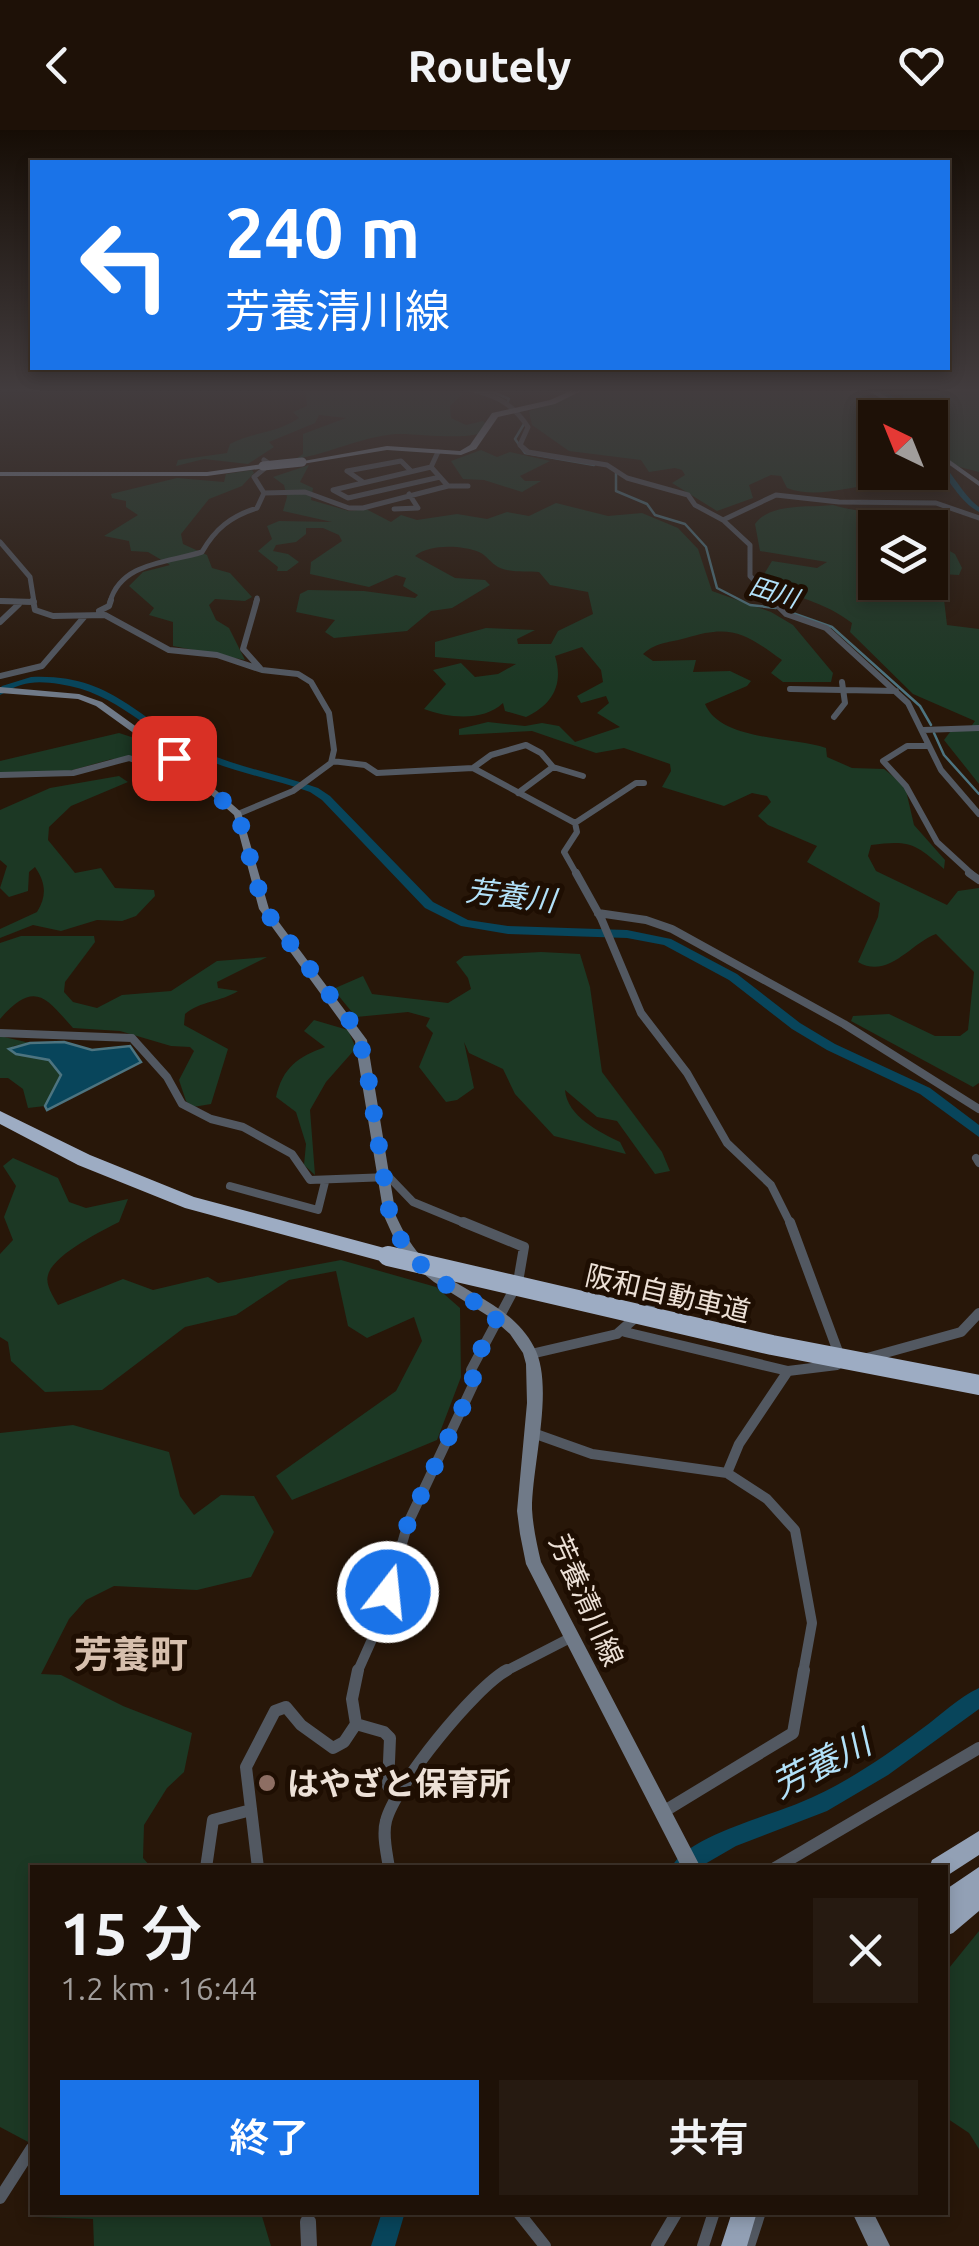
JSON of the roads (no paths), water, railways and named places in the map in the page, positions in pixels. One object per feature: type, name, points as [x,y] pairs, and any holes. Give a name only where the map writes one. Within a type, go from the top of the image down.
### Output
[{"type":"highway","name":"阪和自動車道","points":[[0,1105],[121,1166],[240,1210],[388,1256],[772,1345],[979,1386]]},
{"type":"highway","name":"阪和自動車道","points":[[0,1116],[84,1160],[175,1198],[348,1244]]},
{"type":"highway","points":[[944,1865],[979,1842]]},
{"type":"highway","points":[[948,1901],[979,1878]]},
{"type":"highway","points":[[948,1922],[979,1897]]},
{"type":"highway","points":[[734,2246],[744,2215]]},
{"type":"main road","points":[[0,690],[90,699],[176,756],[238,814],[264,909],[361,1040],[390,1216],[408,1253],[420,1268],[498,1315],[517,1332],[531,1354]]},
{"type":"main road","name":"芳養清川線","points":[[531,1354],[534,1380],[525,1508],[534,1564],[690,1865]]},
{"type":"main road","points":[[863,2215],[878,2246]]},
{"type":"street","points":[[260,487],[264,493]]},
{"type":"street","points":[[345,487],[333,490],[348,498],[395,487]]},
{"type":"street","points":[[370,487],[389,500]]},
{"type":"street","points":[[264,493],[305,492],[355,509],[444,487]]},
{"type":"street","points":[[658,487],[688,495],[695,506],[723,520],[753,551],[750,576],[786,614],[826,628],[896,691],[918,717],[941,770],[979,814]]},
{"type":"street","points":[[0,676],[42,666],[84,616],[106,609],[112,587],[120,578],[207,548],[206,539],[213,532],[241,513],[257,508],[264,493]]},
{"type":"street","points":[[394,510],[420,506],[409,494]]},
{"type":"street","points":[[723,520],[776,495],[840,502],[936,503],[979,518]]},
{"type":"street","points":[[0,542],[30,577],[35,610],[53,616],[113,617],[169,650],[216,655],[262,670],[289,672],[310,682],[329,712],[332,761],[293,791],[238,814]]},
{"type":"street","points":[[256,598],[243,649],[262,670]]},
{"type":"street","points":[[0,601],[34,602]]},
{"type":"street","points":[[0,622],[18,604]]},
{"type":"street","points":[[790,689],[844,686],[896,691]]},
{"type":"street","points":[[834,717],[846,703],[844,686]]},
{"type":"street","points":[[923,730],[979,728]]},
{"type":"street","points":[[472,768],[483,757],[526,745],[535,736]]},
{"type":"street","points":[[0,775],[73,773],[129,758],[149,765],[176,756],[204,738]]},
{"type":"street","points":[[526,745],[541,753],[553,768],[583,776]]},
{"type":"street","points":[[928,746],[907,746],[883,761],[910,786],[921,816],[940,846],[979,880]]},
{"type":"street","points":[[332,761],[365,765],[378,773],[472,768],[575,823],[578,832],[565,845],[564,852],[599,915],[641,1012],[687,1073],[727,1142],[771,1185],[783,1203],[843,1364]]},
{"type":"street","points":[[518,793],[553,768]]},
{"type":"street","points":[[575,823],[644,782]]},
{"type":"street","points":[[599,915],[646,920],[672,930],[844,1024],[979,1110]]},
{"type":"street","points":[[0,1033],[132,1038],[167,1077],[182,1104],[211,1119],[243,1127],[292,1154],[310,1180],[389,1177],[413,1202],[524,1247],[518,1282],[471,1370],[474,1383],[408,1523],[378,1626],[359,1664],[352,1699],[356,1724],[344,1742],[333,1748],[286,1707],[274,1711],[246,1767],[258,1865]]},
{"type":"street","points":[[230,1186],[318,1210],[325,1182]]},
{"type":"street","points":[[531,1354],[568,1347],[582,1339],[606,1341],[625,1332],[652,1303]]},
{"type":"street","points":[[625,1332],[788,1371],[843,1364],[961,1332],[979,1314]]},
{"type":"street","points":[[886,1353],[899,1365],[979,1377]]},
{"type":"street","points":[[727,1473],[739,1444],[788,1371]]},
{"type":"street","points":[[531,1431],[542,1440],[592,1454],[727,1473],[766,1500],[796,1530],[812,1623],[793,1734],[666,1817]]},
{"type":"street","points":[[390,1865],[384,1826],[395,1794],[458,1716],[498,1675],[570,1638]]},
{"type":"street","points":[[356,1724],[384,1732],[390,1738],[388,1786],[395,1794]]},
{"type":"street","points":[[779,1865],[818,1838],[882,1808],[979,1748]]},
{"type":"street","points":[[206,1865],[213,1820],[252,1810]]},
{"type":"street","points":[[0,2198],[30,2151]]},
{"type":"street","points":[[520,2215],[545,2246]]},
{"type":"street","points":[[657,2246],[674,2215]]},
{"type":"street","points":[[703,2246],[713,2215]]},
{"type":"street","points":[[749,2246],[759,2215]]},
{"type":"street","points":[[308,2216],[309,2246]]},
{"type":"water","points":[[64,1042],[92,1050],[130,1046],[141,1062],[47,1110],[45,1106],[61,1075],[49,1060],[9,1049],[30,1043]]},
{"type":"waterway","name":"田川","points":[[616,487],[616,491],[647,504],[655,515],[685,524],[706,547],[717,588],[750,605],[776,608]]},
{"type":"waterway","points":[[956,487],[979,510]]},
{"type":"waterway","name":"田川","points":[[784,610],[832,627],[920,706],[931,725]]},
{"type":"waterway","name":"芳養川","points":[[0,692],[18,683],[38,680],[98,690],[203,755],[314,790],[429,905],[465,923],[508,930],[627,934],[667,942],[733,977],[796,1026],[831,1047],[925,1091],[979,1132]]},
{"type":"waterway","name":"田川","points":[[934,733],[944,755],[979,794]]},
{"type":"waterway","name":"芳養川","points":[[685,1865],[714,1846],[840,1794],[902,1755],[979,1697]]},
{"type":"waterway","name":"芳養川","points":[[383,2246],[393,2215]]},
{"type":"place","name":"はやざと保育所","points":[[267,1783]]},
{"type":"district","name":"芳養町","points":[[131,1654]]}]
